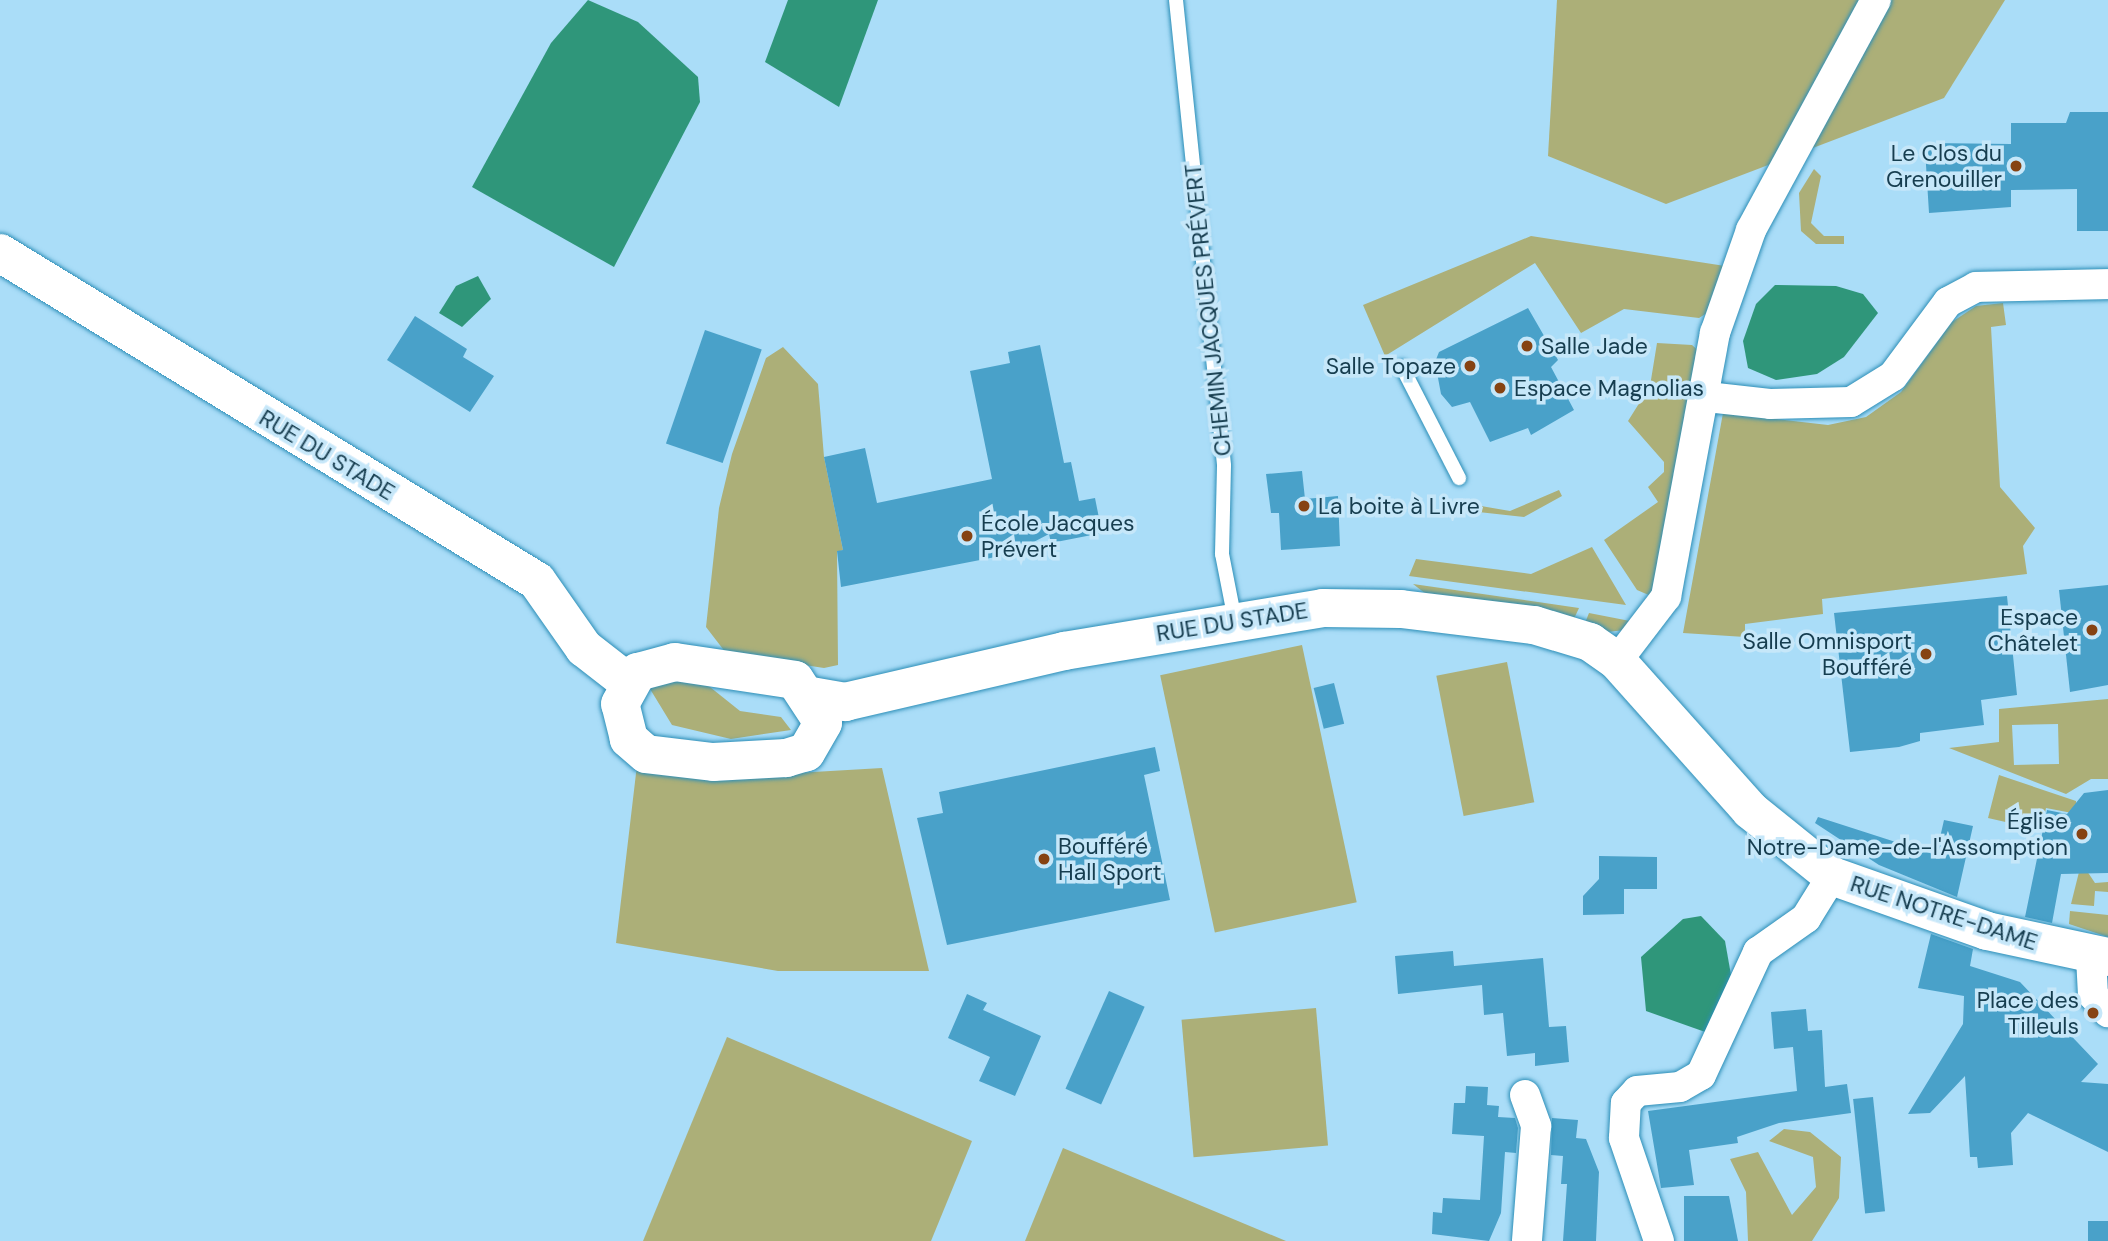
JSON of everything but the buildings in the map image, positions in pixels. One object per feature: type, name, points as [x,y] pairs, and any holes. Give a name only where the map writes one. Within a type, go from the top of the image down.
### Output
[{"type":"street","points":[[1617,661],[1666,597],[1707,397],[1715,333],[1751,230],[1876,0]]},
{"type":"street","name":"RUE DU STADE","points":[[0,253],[537,581],[584,648],[628,684]]},
{"type":"street","points":[[1707,397],[1770,404],[1851,402],[1893,376],[1948,302],[1976,286],[2108,284]]},
{"type":"street","name":"RUE DU STADE","points":[[827,707],[1064,651],[1234,620],[1323,608],[1478,616],[1590,642],[1617,661]]},
{"type":"street","name":"RUE NOTRE-DAME","points":[[1617,661],[1750,810],[1832,876],[1987,931],[2100,957]]},
{"type":"street","points":[[675,662],[796,680],[827,707],[806,752],[786,758],[713,762],[646,754],[621,724],[620,704],[628,684],[652,664],[675,662]]},
{"type":"street","points":[[1659,1241],[1624,1138],[1626,1103],[1637,1091],[1680,1087],[1701,1075],[1759,952],[1806,918],[1832,876]]},
{"type":"street","points":[[2100,957],[2093,995],[2108,1012]]},
{"type":"street","points":[[1525,1096],[1536,1126],[1527,1241]]},
{"type":"lane","name":"CHEMIN JACQUES PRÉVERT","points":[[1176,0],[1224,466],[1222,554],[1234,620]]},
{"type":"lane","points":[[1402,367],[1459,478]]},
{"type":"shaded area","points":[[588,0],[638,22],[698,77],[700,102],[614,267],[472,187],[551,43]]},
{"type":"shaded area","points":[[788,0],[878,0],[839,107],[765,62]]},
{"type":"shaded area","points":[[1557,0],[2005,0],[1944,98],[1666,204],[1548,156]]},
{"type":"shaded area","points":[[1814,169],[1821,176],[1811,223],[1824,236],[1844,236],[1844,244],[1816,244],[1801,231],[1799,193]]},
{"type":"shaded area","points":[[1531,236],[1725,266],[1710,311],[1699,318],[1624,309],[1581,333],[1535,263],[1385,356],[1363,305]]},
{"type":"shaded area","points":[[478,276],[491,299],[462,327],[439,313],[456,286]]},
{"type":"shaded area","points":[[1775,285],[1836,286],[1863,294],[1878,313],[1844,357],[1817,374],[1776,380],[1748,368],[1743,341],[1756,304]]},
{"type":"shaded area","points":[[2003,303],[2006,325],[1991,327],[2000,487],[2035,528],[2023,546],[2027,574],[1822,599],[1823,614],[1745,624],[1745,637],[1683,633],[1723,413],[1828,425],[1866,417],[1901,392],[1952,322],[1976,306]]},
{"type":"shaded area","points":[[1657,343],[1692,345],[1702,354],[1651,596],[1637,590],[1604,540],[1658,502],[1648,487],[1664,472],[1664,462],[1628,421],[1650,386]]},
{"type":"shaded area","points":[[783,347],[818,384],[824,457],[843,550],[837,552],[838,665],[824,668],[726,653],[706,627],[719,508],[732,454],[766,358]]},
{"type":"shaded area","points":[[1559,490],[1562,496],[1524,517],[1451,509],[1452,501],[1510,511]]},
{"type":"shaded area","points":[[1592,547],[1626,605],[1409,576],[1416,559],[1531,574]]},
{"type":"shaded area","points":[[1413,584],[1579,608],[1572,623],[1426,594]]},
{"type":"shaded area","points":[[1589,613],[1630,621],[1625,630],[1598,633],[1583,628]]},
{"type":"shaded area","points":[[1302,645],[1357,902],[1215,932],[1160,675]]},
{"type":"shaded area","points":[[1507,662],[1534,802],[1464,816],[1436,676]]},
{"type":"shaded area","points":[[700,679],[740,711],[781,717],[791,730],[731,739],[672,725],[647,684]]},
{"type":"shaded area","points":[[2108,699],[2108,779],[2091,779],[2066,794],[1949,748],[1999,742],[1999,709]],"holes":[[[2058,724],[2059,764],[2014,765],[2012,725]]]},
{"type":"shaded area","points":[[637,765],[779,774],[882,768],[929,971],[778,971],[616,943]]},
{"type":"shaded area","points":[[1999,775],[2076,801],[2076,808],[2072,813],[2046,808],[2041,830],[1988,818]]},
{"type":"shaded area","points":[[2087,871],[2095,883],[2108,882],[2108,892],[2095,891],[2094,906],[2071,904],[2079,872]]},
{"type":"shaded area","points":[[2070,911],[2108,915],[2108,937],[2069,924]]},
{"type":"shaded area","points":[[1701,916],[1725,941],[1731,975],[1708,1033],[1646,1011],[1641,957],[1683,919]]},
{"type":"shaded area","points":[[1316,1008],[1328,1145],[1194,1157],[1182,1020]]},
{"type":"shaded area","points":[[727,1037],[972,1141],[931,1241],[643,1241]]},
{"type":"shaded area","points":[[1784,1129],[1810,1132],[1841,1157],[1839,1198],[1812,1241],[1748,1241],[1746,1192],[1730,1159],[1758,1152],[1792,1215],[1816,1187],[1813,1157],[1769,1141]]},
{"type":"shaded area","points":[[1063,1148],[1286,1241],[1025,1241]]},
{"type":"place","name":"Le Clos du Grenouiller","points":[[2016,166]]},
{"type":"place","name":"Salle Jade","points":[[1527,346]]},
{"type":"place","name":"Salle Topaze","points":[[1470,366]]},
{"type":"place","name":"Espace Magnolias","points":[[1500,388]]},
{"type":"place","name":"La boite à Livre","points":[[1304,506]]},
{"type":"place","name":"École Jacques Prévert","points":[[967,536]]},
{"type":"place","name":"Espace Châtelet","points":[[2092,630]]},
{"type":"place","name":"Salle Omnisport Boufféré","points":[[1926,654]]},
{"type":"place","name":"Église Notre-Dame-de-l'Assomption","points":[[2082,834]]},
{"type":"place","name":"Boufféré Hall Sport","points":[[1044,859]]},
{"type":"place","name":"Place des Tilleuls","points":[[2093,1013]]}]
